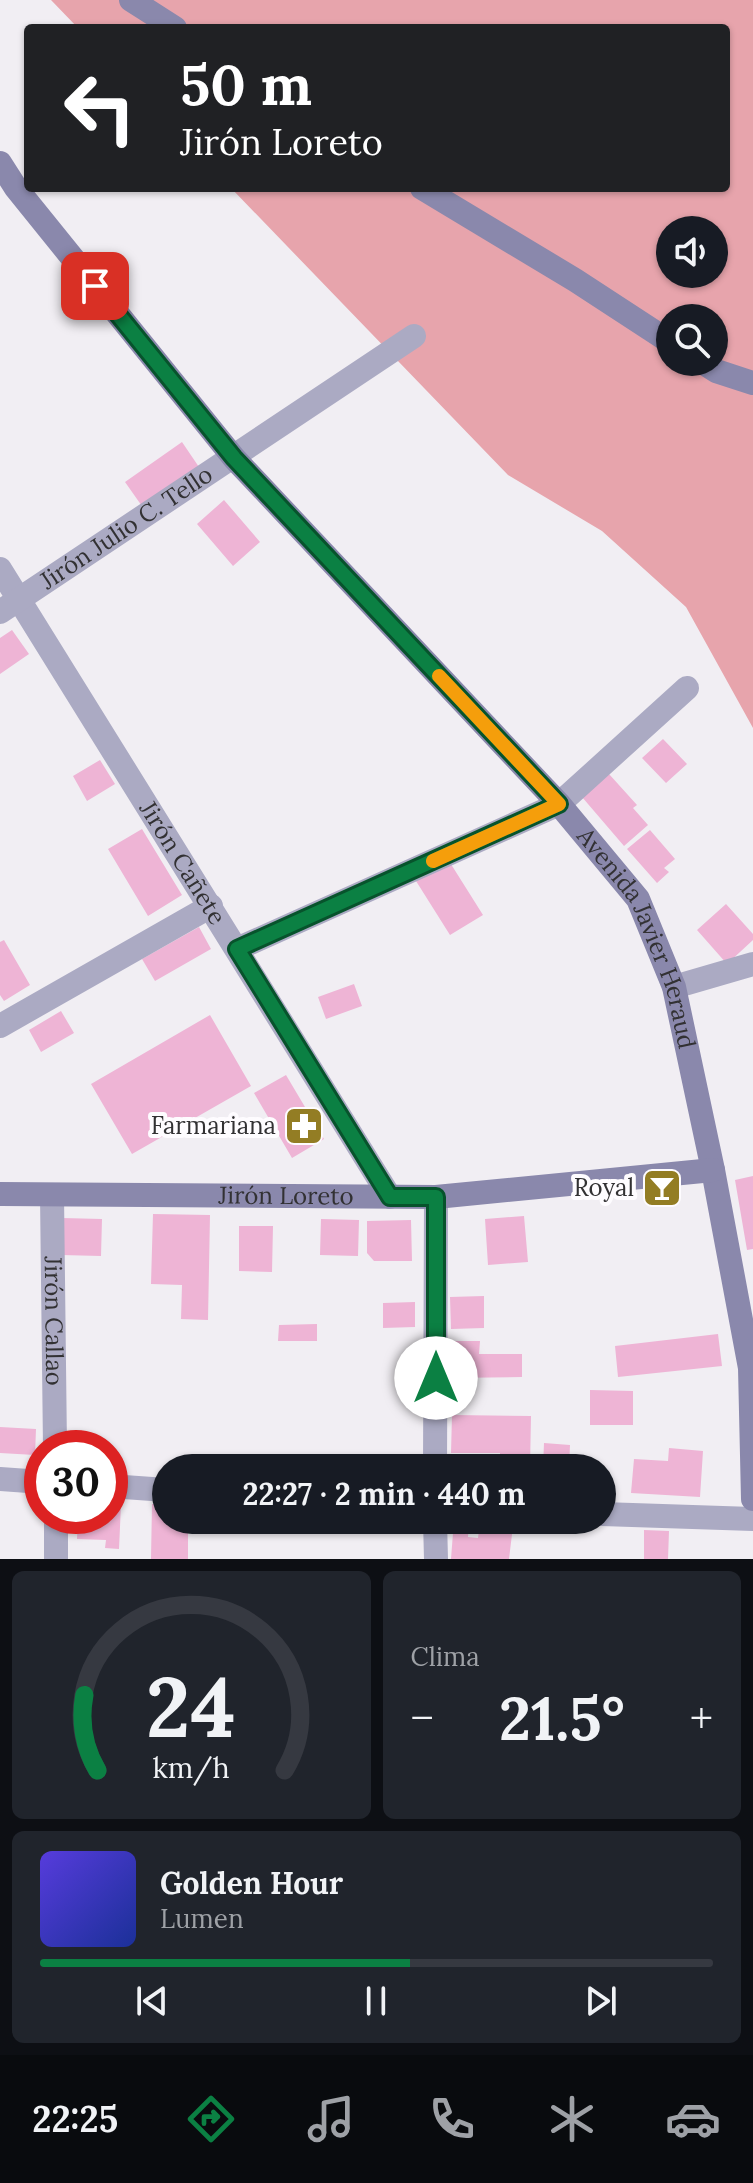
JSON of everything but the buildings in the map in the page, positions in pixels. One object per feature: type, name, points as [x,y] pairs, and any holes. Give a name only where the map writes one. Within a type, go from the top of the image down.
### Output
[{"type":"main road","points":[[131,0],[169,24]]},
{"type":"main road","name":"Avenida Javier Heraud","points":[[0,163],[8,193],[234,458],[559,804],[638,899],[674,987],[713,1170],[751,1369],[753,1499]]},
{"type":"main road","points":[[429,192],[656,333]]},
{"type":"main road","points":[[728,375],[753,383]]},
{"type":"main road","name":"Jirón Loreto","points":[[0,1194],[436,1197],[713,1170]]},
{"type":"street","name":"Jirón Julio C. Tello","points":[[10,606],[414,336]]},
{"type":"street","name":"Jirón Cañete","points":[[0,569],[10,606],[211,906],[390,1197]]},
{"type":"street","points":[[237,949],[559,804],[687,688]]},
{"type":"street","points":[[0,1026],[211,906]]},
{"type":"street","points":[[674,987],[751,962]]},
{"type":"street","name":"Jirón Callao","points":[[52,1195],[55,1430]]},
{"type":"street","points":[[435,1454],[436,1197]]},
{"type":"street","points":[[0,1479],[24,1481]]},
{"type":"street","points":[[128,1487],[152,1489]]},
{"type":"street","points":[[616,1514],[753,1519]]},
{"type":"street","points":[[56,1534],[56,1559]]},
{"type":"street","points":[[435,1534],[436,1559]]},
{"type":"shaded area","points":[[51,0],[753,0],[753,728],[686,607],[602,531],[508,475],[235,192],[730,192],[730,24],[74,24]]},
{"type":"slow traffic","points":[[433,861],[559,804],[439,676]]},
{"type":"place","name":"Farmariana","points":[[304,1126]]},
{"type":"place","name":"Royal","points":[[662,1188]]},
{"type":"route","points":[[95,286],[234,458],[559,804],[237,949],[390,1197],[436,1197],[436,1378]]}]
